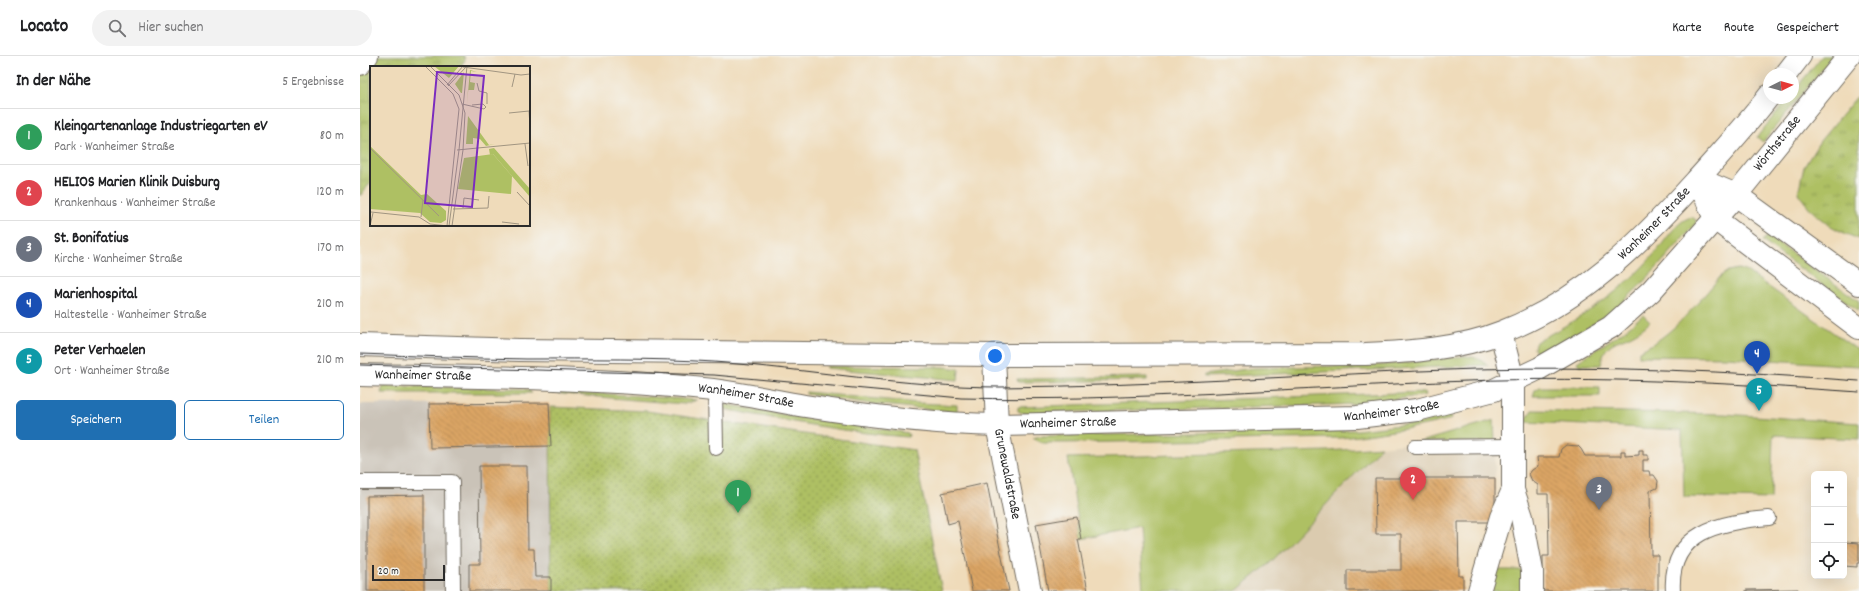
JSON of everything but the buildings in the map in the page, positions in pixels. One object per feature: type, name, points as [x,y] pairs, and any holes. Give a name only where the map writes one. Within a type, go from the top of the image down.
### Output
[{"type":"street","points":[[360,65],[368,56]]},
{"type":"street","points":[[1791,68],[1800,56]]},
{"type":"street","name":"Wörthstraße","points":[[1736,195],[1849,56]]},
{"type":"street","points":[[1698,179],[1740,134],[1763,104]]},
{"type":"street","name":"Wanheimer Straße","points":[[1698,179],[1736,195],[1859,284]]},
{"type":"street","name":"Wanheimer Straße","points":[[1698,179],[1715,219],[1859,328]]},
{"type":"street","name":"Wanheimer Straße","points":[[360,345],[520,350],[994,355],[1365,354],[1411,352],[1448,346],[1501,333],[1541,315],[1570,298],[1620,260],[1667,214],[1698,179]]},
{"type":"street","name":"Wanheimer Straße","points":[[360,375],[616,381],[715,390],[806,406],[916,421],[997,426],[1357,417],[1417,410],[1494,390],[1540,368],[1611,327],[1651,291],[1736,195]]},
{"type":"street","points":[[1501,333],[1513,380],[1513,490],[1522,517],[1532,572],[1532,591]]},
{"type":"street","name":"Grunewaldstraße","points":[[994,355],[997,426],[1030,591]]},
{"type":"street","points":[[1479,591],[1501,517],[1513,490]]},
{"type":"lane","points":[[715,390],[716,448]]},
{"type":"lane","points":[[1414,447],[1513,446]]},
{"type":"lane","points":[[360,482],[452,482],[453,591]]},
{"type":"lane","points":[[1673,591],[1672,574],[1685,545],[1703,531],[1735,521],[1769,518]]},
{"type":"shaded area","points":[[549,403],[551,591],[360,591],[360,404]]},
{"type":"shaded area","points":[[1420,442],[1495,442],[1495,522],[1458,523],[1459,576],[1463,576],[1463,591],[1236,591],[1270,563],[1381,447]]},
{"type":"green space","points":[[360,56],[464,56],[465,60],[461,66],[370,66],[370,183],[360,196]]},
{"type":"green space","points":[[1822,56],[1833,56],[1799,98],[1799,85]]},
{"type":"green space","points":[[1859,94],[1859,239],[1824,222],[1811,210],[1798,193],[1804,167],[1820,141]]},
{"type":"green space","points":[[1783,104],[1794,104],[1763,142],[1757,137]]},
{"type":"green space","points":[[1692,217],[1696,220],[1696,223],[1668,256],[1618,306],[1598,321],[1554,348],[1544,353],[1537,353],[1534,349],[1535,343],[1572,322],[1616,291],[1643,266],[1681,222]]},
{"type":"green space","points":[[1768,236],[1859,301],[1859,311],[1762,241]]},
{"type":"green space","points":[[1738,269],[1748,272],[1859,351],[1859,366],[1726,357],[1639,356],[1639,351],[1651,345],[1674,328],[1721,276],[1728,271]]},
{"type":"green space","points":[[1643,315],[1650,322],[1631,336],[1609,346],[1603,357],[1601,365],[1579,365],[1577,362],[1624,331]]},
{"type":"green space","points":[[1466,356],[1477,358],[1488,365],[1204,377],[1204,375],[1254,368],[1383,365]]},
{"type":"green space","points":[[826,366],[945,367],[959,369],[958,380],[826,368]]},
{"type":"green space","points":[[1147,377],[1147,380],[1018,382],[1017,379]]},
{"type":"green space","points":[[383,387],[522,389],[529,390],[532,393],[381,393]]},
{"type":"green space","points":[[1540,387],[1600,387],[1600,396],[1533,396],[1535,390]]},
{"type":"green space","points":[[551,390],[697,400],[684,404],[551,393]]},
{"type":"green space","points":[[806,392],[918,403],[957,405],[957,412],[872,404],[806,394]]},
{"type":"green space","points":[[1425,392],[1426,395],[1361,404],[1023,413],[1018,411],[1018,407]]},
{"type":"green space","points":[[723,404],[908,433],[909,435],[908,437],[885,435],[815,426],[723,409],[721,405]]},
{"type":"green space","points":[[550,407],[647,411],[914,450],[942,591],[551,591]]},
{"type":"green space","points":[[1532,410],[1724,414],[1859,423],[1859,439],[1773,435],[1771,499],[1684,497],[1682,430],[1525,422]]},
{"type":"green space","points":[[1451,415],[1452,419],[1424,425],[1383,433],[1341,438],[1043,443],[1033,438],[1041,436],[1357,430],[1419,423]]},
{"type":"green space","points":[[1494,420],[1495,442],[1420,442]]},
{"type":"green space","points":[[1381,447],[1270,563],[1236,591],[1143,591],[1139,528],[1081,539],[1068,458],[1327,451]]},
{"type":"green space","points":[[1495,570],[1523,570],[1523,591],[1489,591]]},
{"type":"tram line","points":[[360,354],[505,359],[620,359],[714,362],[892,381],[1000,387],[1178,382],[1415,371],[1523,368],[1667,370],[1763,374],[1859,381]]},
{"type":"tram line","points":[[360,365],[714,375],[961,398],[1088,398],[1467,381],[1564,379],[1663,381],[1859,392]]},
{"type":"place","name":"Marienhospital","points":[[1757,374]]},
{"type":"place","name":"Peter Verhaelen","points":[[1759,411]]},
{"type":"place","name":"HELIOS Marien Klinik Duisburg","points":[[1413,500]]},
{"type":"place","name":"St. Bonifatius","points":[[1599,510]]},
{"type":"place","name":"Kleingartenanlage Industriegarten eV","points":[[738,513]]}]
